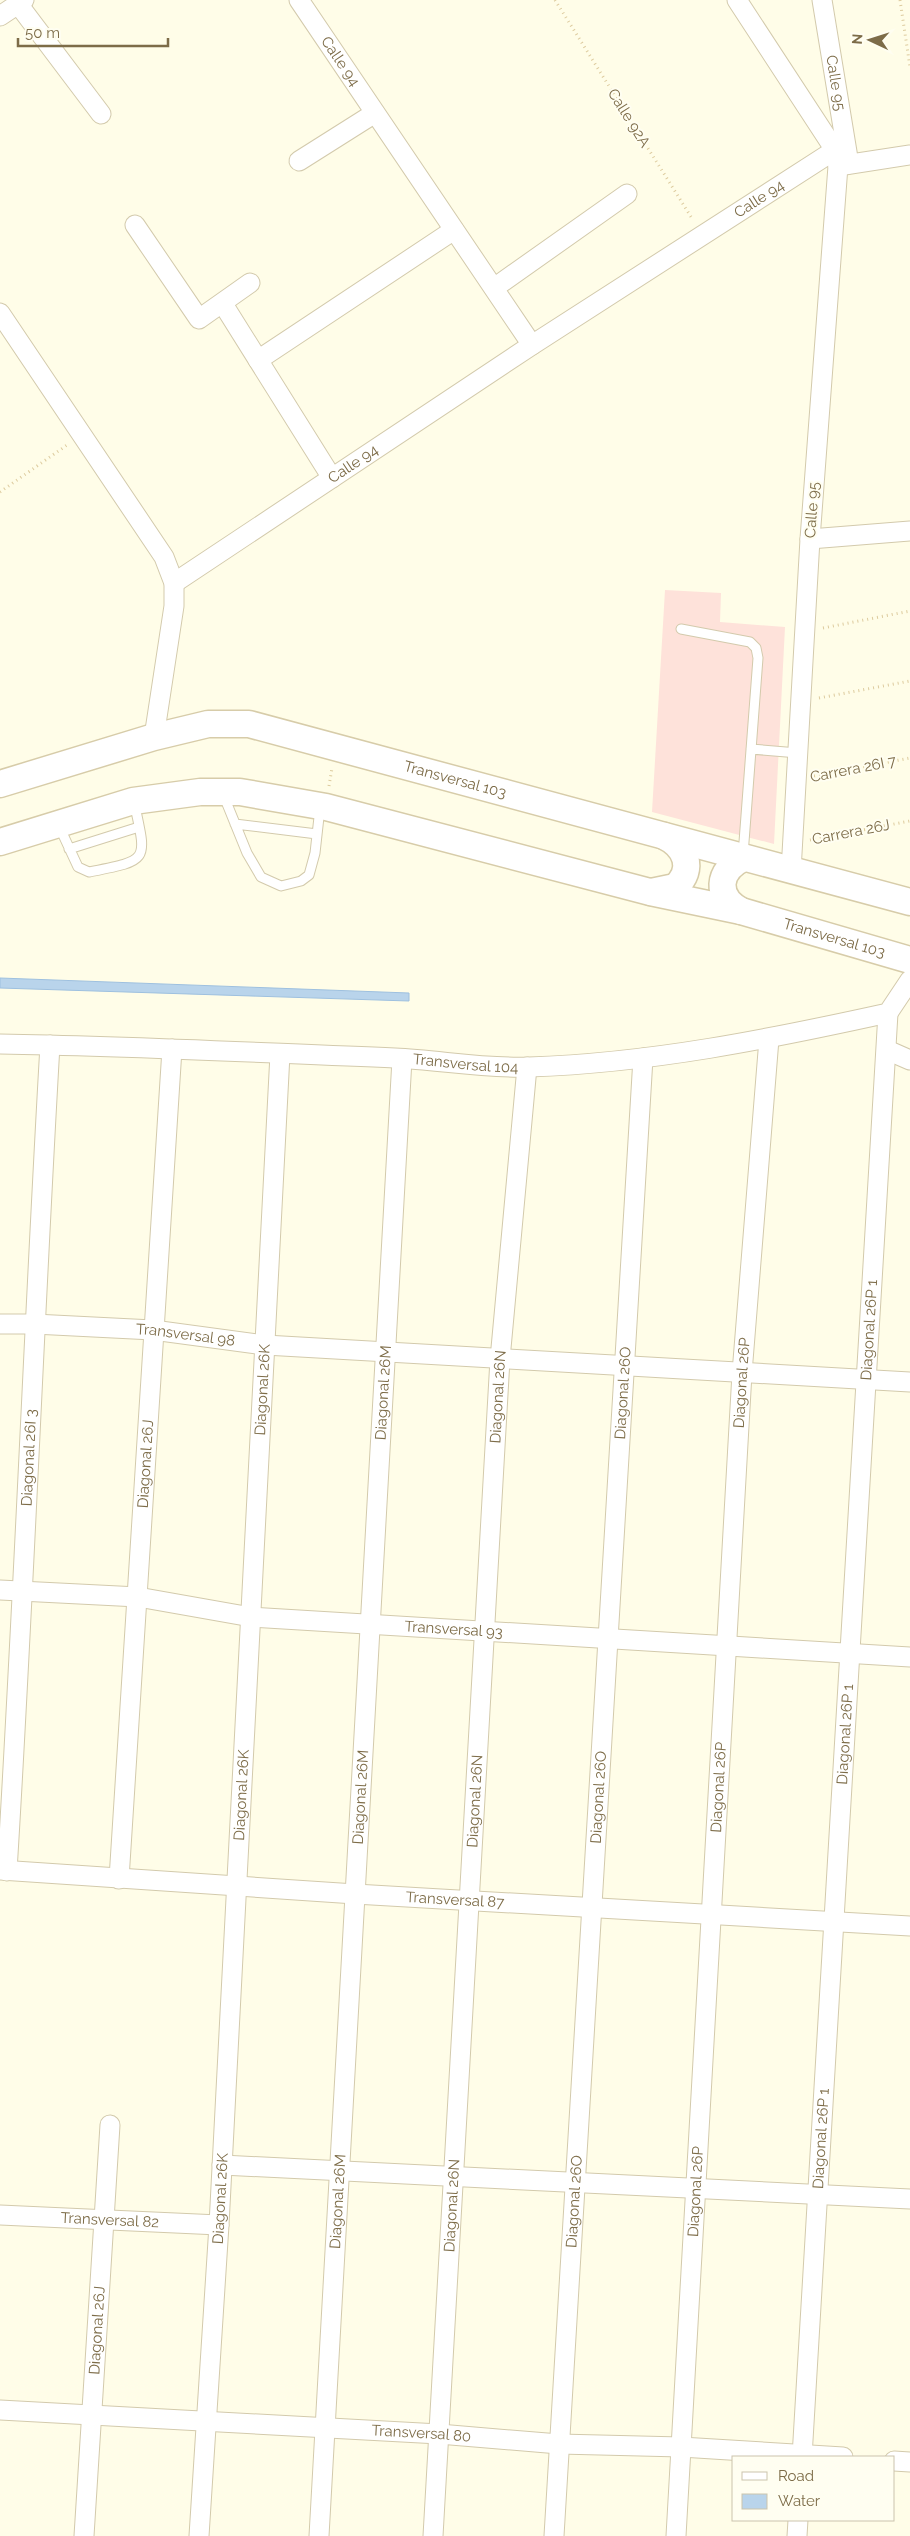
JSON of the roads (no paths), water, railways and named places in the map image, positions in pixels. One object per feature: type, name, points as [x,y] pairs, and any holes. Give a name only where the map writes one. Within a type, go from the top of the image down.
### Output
[{"type":"street","name":"Calle 94","points":[[299,0],[532,346]]},
{"type":"street","points":[[737,0],[841,160],[910,154]]},
{"type":"street","name":"Calle 95","points":[[791,871],[810,539],[841,160],[822,0]]},
{"type":"street","points":[[0,16],[21,2],[101,114]]},
{"type":"street","points":[[299,162],[375,112]]},
{"type":"street","name":"Calle 94","points":[[174,583],[703,235],[841,160]]},
{"type":"street","points":[[494,288],[627,194]]},
{"type":"street","points":[[135,225],[199,318],[223,304],[250,283]]},
{"type":"street","points":[[258,360],[454,230]]},
{"type":"street","points":[[223,304],[332,478]]},
{"type":"street","points":[[0,313],[164,557],[174,583],[174,606],[154,737]]},
{"type":"street","points":[[810,539],[910,531]]},
{"type":"street","name":"Transversal 103","points":[[0,784],[154,737],[208,724],[249,724],[791,871],[909,901]]},
{"type":"street","name":"Transversal 103","points":[[0,842],[133,801],[200,792],[240,792],[323,806],[650,892],[741,911],[910,960]]},
{"type":"street","points":[[650,892],[675,887],[685,872],[684,853],[677,843],[664,836]]},
{"type":"street","points":[[741,911],[729,903],[725,897],[723,880],[730,864],[743,858]]},
{"type":"street","points":[[888,1013],[910,980]]},
{"type":"street","name":"Transversal 104","points":[[0,1044],[402,1059],[528,1068],[643,1058],[769,1039],[888,1013]]},
{"type":"street","name":"Diagonal 26P 1","points":[[802,2456],[888,1013]]},
{"type":"street","name":"Diagonal 26P","points":[[676,2536],[742,1373],[769,1039]]},
{"type":"street","name":"Diagonal 26I 3","points":[[3,1871],[24,1591],[34,1324],[50,1045]]},
{"type":"street","name":"Diagonal 26J","points":[[120,1879],[172,1049]]},
{"type":"street","points":[[887,1050],[910,1060]]},
{"type":"street","name":"Diagonal 26K","points":[[199,2536],[219,2225],[280,1054]]},
{"type":"street","name":"Diagonal 26O","points":[[554,2536],[643,1058]]},
{"type":"street","name":"Diagonal 26M","points":[[319,2536],[402,1059]]},
{"type":"street","name":"Diagonal 26N","points":[[433,2536],[500,1359],[528,1068]]},
{"type":"street","name":"Transversal 98","points":[[0,1324],[153,1330],[265,1345],[386,1353],[910,1382]]},
{"type":"street","name":"Transversal 93","points":[[0,1590],[138,1597],[250,1617],[910,1656]]},
{"type":"street","name":"Transversal 87","points":[[3,1871],[236,1887],[910,1926]]},
{"type":"street","name":"Diagonal 26J","points":[[84,2536],[110,2125]]},
{"type":"street","points":[[222,2165],[910,2199]]},
{"type":"street","name":"Transversal 82","points":[[0,2215],[219,2225]]},
{"type":"street","name":"Transversal 80","points":[[0,2410],[325,2427],[559,2444],[681,2447],[802,2456]]},
{"type":"street","points":[[895,2461],[910,2462]]},
{"type":"street","points":[[797,2536],[798,2521]]},
{"type":"lane","points":[[681,628],[750,642],[756,648],[758,658],[743,858]]},
{"type":"lane","points":[[751,749],[798,753]]},
{"type":"lane","points":[[222,792],[260,877],[281,886],[301,881],[309,875],[323,806]]},
{"type":"lane","points":[[58,824],[78,867],[89,872],[120,866],[136,861],[141,854],[139,827],[133,801]]},
{"type":"lane","points":[[235,824],[317,834]]},
{"type":"lane","points":[[70,849],[139,827]]},
{"type":"water","points":[[0,978],[409,993],[409,1001],[0,988]]}]
